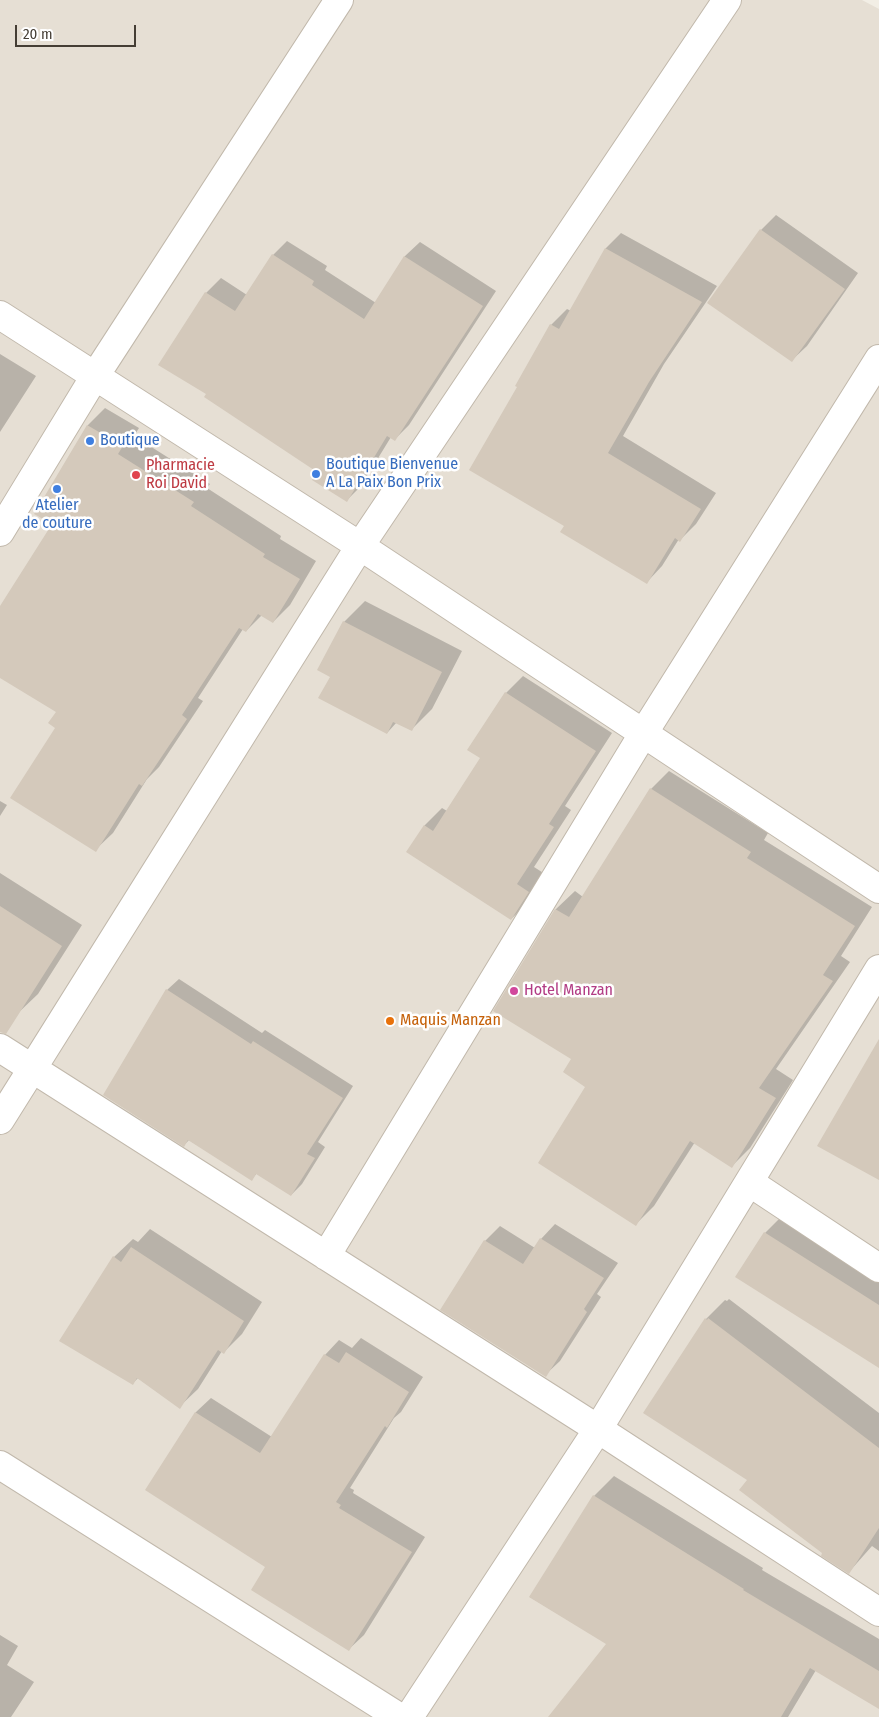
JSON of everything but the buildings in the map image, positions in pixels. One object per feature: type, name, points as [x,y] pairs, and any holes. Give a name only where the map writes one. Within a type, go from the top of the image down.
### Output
[{"type":"street","points":[[0,532],[95,376],[338,0]]},
{"type":"street","points":[[0,1120],[360,546],[727,0]]},
{"type":"street","points":[[0,315],[360,546],[879,889]]},
{"type":"street","points":[[326,1256],[643,734],[879,359]]},
{"type":"street","points":[[408,1717],[598,1430],[879,969]]},
{"type":"street","points":[[0,1048],[879,1612]]},
{"type":"street","points":[[749,1182],[879,1268]]},
{"type":"street","points":[[0,1465],[399,1717]]},
{"type":"shaded area","points":[[0,0],[862,0],[879,9],[879,1717],[0,1717]]},
{"type":"place","name":"Boutique","points":[[90,441]]},
{"type":"place","name":"Boutique Bienvenue A La Paix Bon Prix","points":[[316,474]]},
{"type":"place","name":"Pharmacie Roi David","points":[[136,475]]},
{"type":"place","name":"Atelier de couture","points":[[57,489]]},
{"type":"place","name":"Hotel Manzan","points":[[514,991]]},
{"type":"place","name":"Maquis Manzan","points":[[390,1021]]}]
